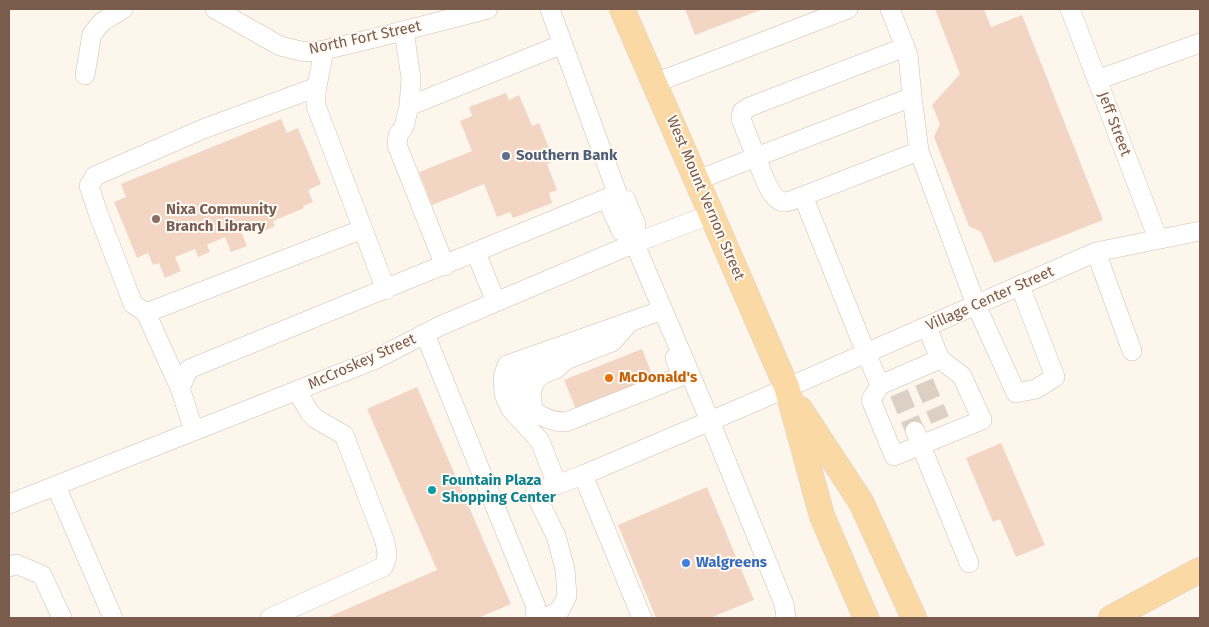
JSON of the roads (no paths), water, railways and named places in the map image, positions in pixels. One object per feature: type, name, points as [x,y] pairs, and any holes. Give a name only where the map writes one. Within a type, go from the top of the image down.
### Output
[{"type":"main road","name":"West Mount Vernon Street","points":[[622,9],[787,388],[822,516],[866,618]]},
{"type":"main road","name":"West Mount Vernon Street","points":[[787,388],[861,502],[917,615]]},
{"type":"main road","points":[[1111,618],[1200,570]]},
{"type":"street","points":[[85,75],[92,34],[102,22],[123,9]]},
{"type":"street","name":"North Fort Street","points":[[215,9],[280,46],[300,51],[324,50],[404,31],[447,14],[488,9]]},
{"type":"street","points":[[550,9],[618,196]]},
{"type":"street","points":[[655,83],[848,9]]},
{"type":"street","points":[[890,9],[908,55],[919,151],[976,305],[1016,393],[1036,390],[1055,377],[1020,286]]},
{"type":"street","name":"Jeff Street","points":[[1070,9],[1158,239]]},
{"type":"street","points":[[404,31],[411,78],[409,106],[404,127],[398,136],[397,145],[445,266]]},
{"type":"street","points":[[1097,80],[1200,43]]},
{"type":"street","points":[[409,106],[563,44]]},
{"type":"street","points":[[905,46],[749,107],[742,112],[741,119],[772,195],[778,200],[786,202],[919,151]]},
{"type":"street","points":[[324,50],[317,87],[316,106],[386,290]]},
{"type":"street","points":[[194,431],[180,388],[146,313],[133,304],[89,186],[96,176],[203,129],[317,87]]},
{"type":"street","points":[[698,180],[912,97]]},
{"type":"street","points":[[618,196],[611,208],[621,231],[633,239],[694,382],[784,604],[786,618]]},
{"type":"street","points":[[180,388],[189,369],[618,196]]},
{"type":"street","points":[[803,196],[866,354],[891,386]]},
{"type":"street","name":"McCroskey Street","points":[[9,504],[374,360],[425,334],[633,239],[712,214]]},
{"type":"street","points":[[146,313],[362,229]]},
{"type":"street","name":"Village Center Street","points":[[546,618],[560,610],[564,603],[567,596],[566,578],[556,536],[535,494],[866,354],[1096,252],[1200,231]]},
{"type":"street","points":[[1096,252],[1132,350]]},
{"type":"street","points":[[476,253],[496,302]]},
{"type":"street","points":[[557,485],[540,441],[510,408],[504,394],[502,377],[507,365],[630,322],[666,318]]},
{"type":"street","points":[[630,322],[612,342],[566,360],[556,370],[543,374],[535,381],[531,392],[533,410],[555,422],[566,422],[682,376],[665,336],[666,318]]},
{"type":"street","points":[[927,327],[940,359],[962,376],[982,420],[943,427],[918,438],[894,456],[871,400],[891,386],[921,375],[940,359]]},
{"type":"street","points":[[425,334],[536,607],[536,618]]},
{"type":"street","points":[[540,441],[694,382]]},
{"type":"street","points":[[270,618],[383,567],[388,560],[384,539],[344,435],[316,419],[310,413],[297,391]]},
{"type":"street","points":[[918,438],[969,563]]},
{"type":"street","points":[[583,475],[642,618]]},
{"type":"street","points":[[56,486],[112,618]]},
{"type":"street","points":[[9,567],[16,564],[42,575],[62,618]]},
{"type":"tunnel","points":[[924,382],[940,420]]},
{"type":"tunnel","points":[[899,393],[915,431]]},
{"type":"place","name":"Southern Bank","points":[[506,156]]},
{"type":"place","name":"Nixa Community Branch Library","points":[[156,219]]},
{"type":"place","name":"McDonald's","points":[[609,378]]},
{"type":"place","name":"Fountain Plaza Shopping Center","points":[[432,490]]},
{"type":"place","name":"Walgreens","points":[[686,563]]}]
